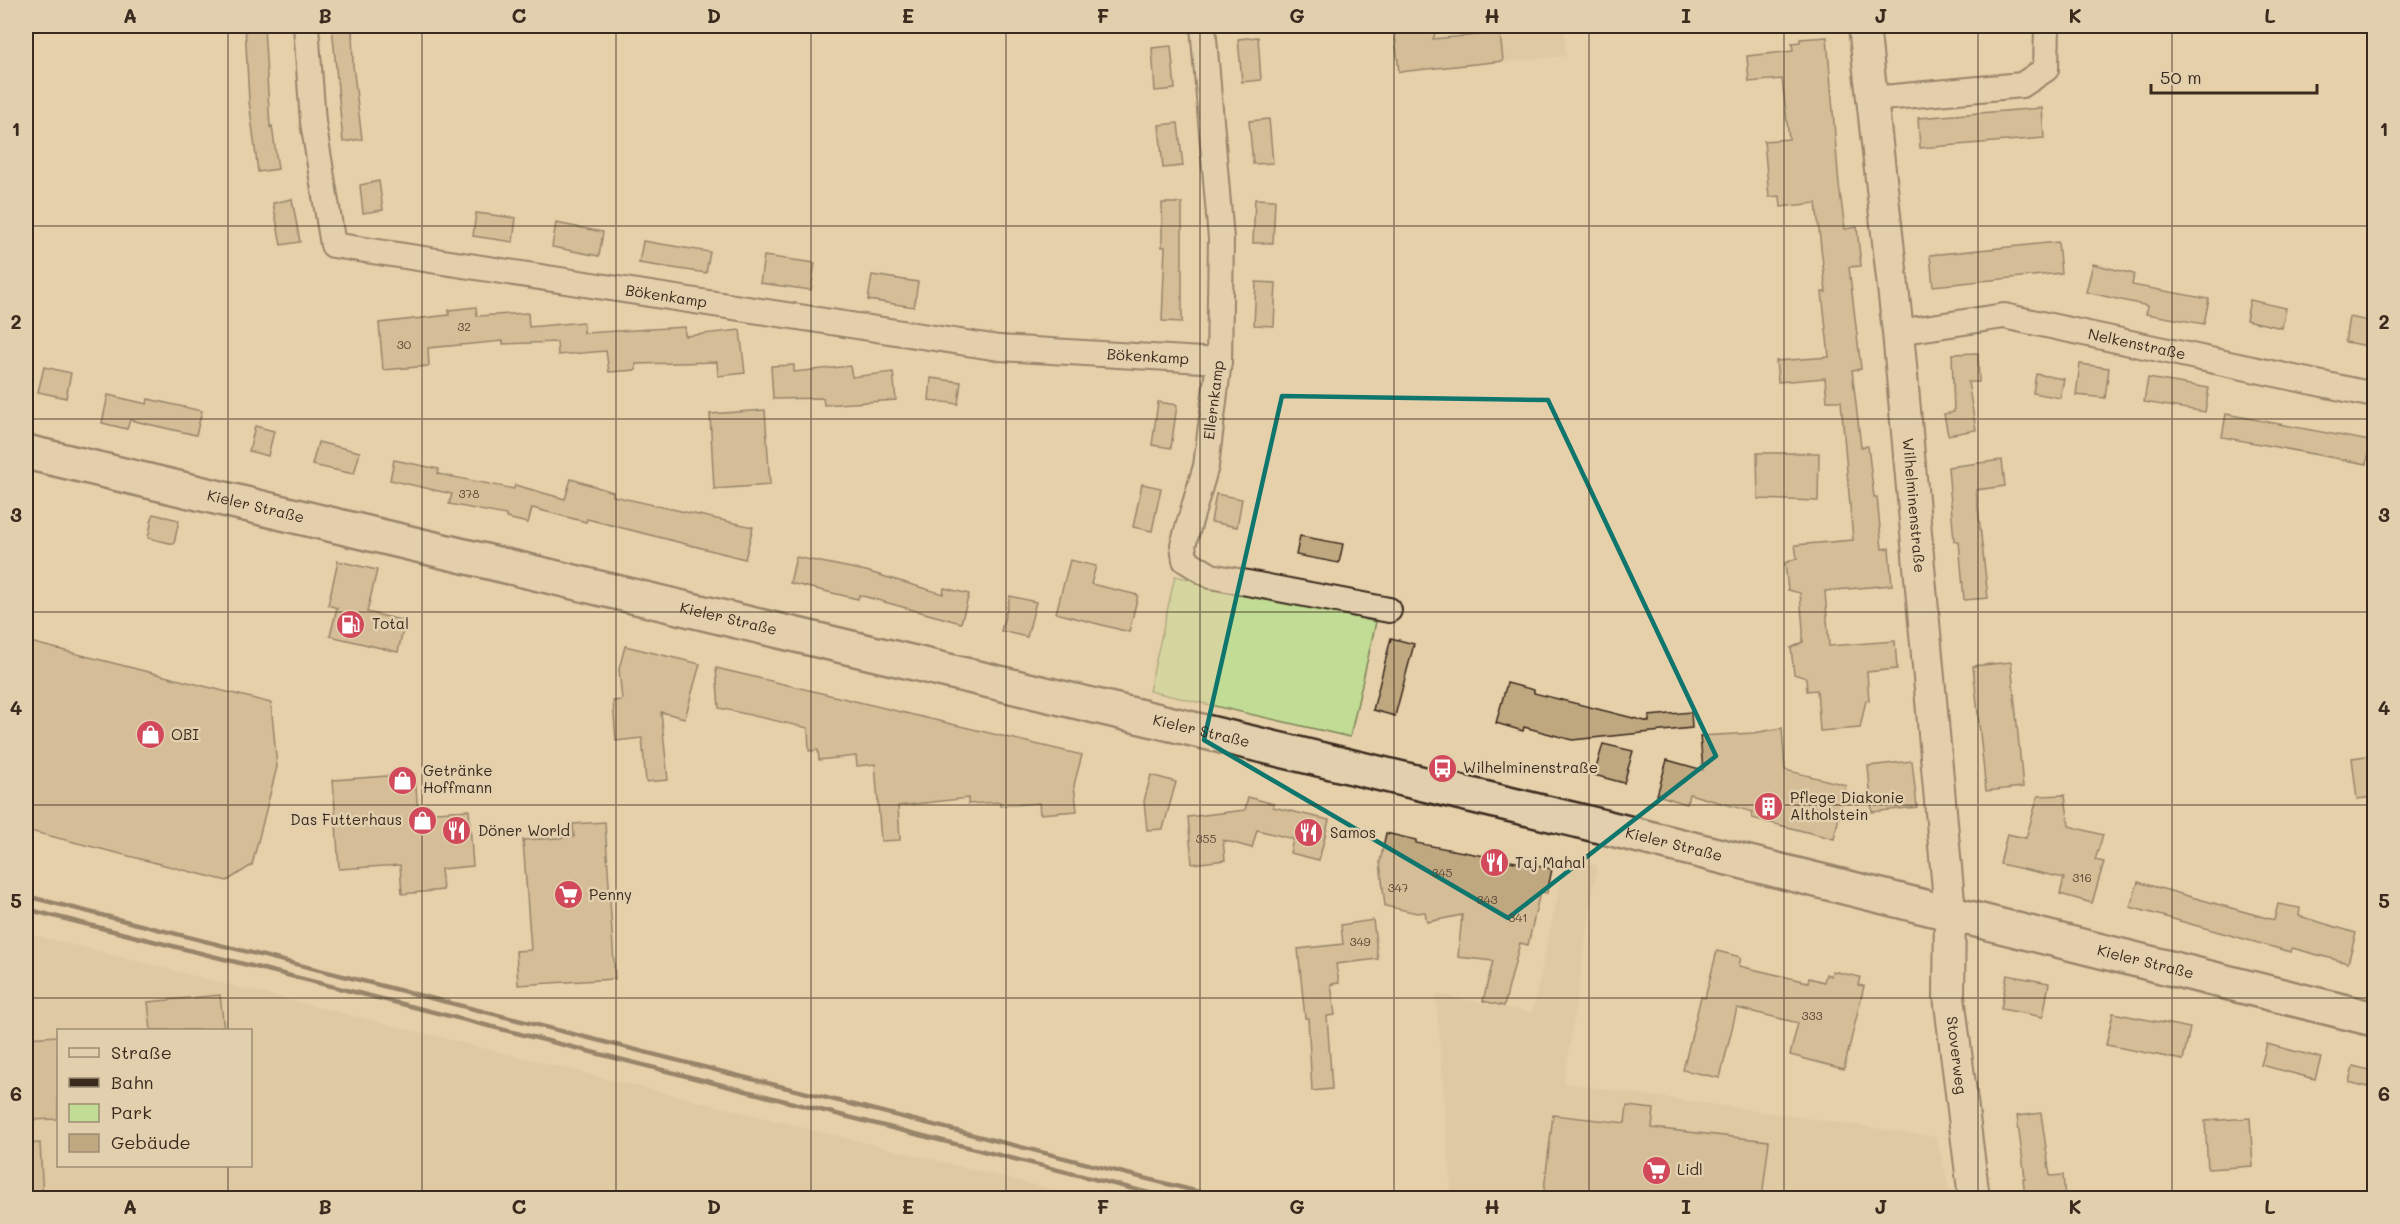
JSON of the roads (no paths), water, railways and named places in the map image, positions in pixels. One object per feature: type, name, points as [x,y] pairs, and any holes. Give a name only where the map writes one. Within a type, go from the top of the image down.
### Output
[{"type":"main road","name":"Kieler Straße","points":[[26,452],[456,552],[513,568],[1572,819],[2374,1019]]},
{"type":"street","name":"Bökenkamp","points":[[306,26],[313,122],[333,245],[999,348],[1219,361]]},
{"type":"street","name":"Ellernkamp","points":[[1203,26],[1221,239],[1219,361],[1206,466],[1183,545],[1185,560],[1211,576],[1389,610]]},
{"type":"street","name":"Wilhelminenstraße","points":[[1864,26],[1898,332],[1950,912]]},
{"type":"street","points":[[1872,99],[2022,85],[2046,69],[2047,26]]},
{"type":"street","name":"Nelkenstraße","points":[[1898,332],[2004,316],[2374,395]]},
{"type":"street","name":"Stoverweg","points":[[1950,912],[1949,996],[1974,1198]]},
{"type":"railway","points":[[26,896],[1223,1198]]},
{"type":"railway","points":[[26,909],[1169,1198]]},
{"type":"place","name":"Total","points":[[351,624]]},
{"type":"place","name":"OBI","points":[[150,735]]},
{"type":"place","name":"Wilhelminenstraße","points":[[1442,768]]},
{"type":"place","name":"Getränke Hoffmann","points":[[402,780]]},
{"type":"place","name":"Pflege Diakonie Altholstein","points":[[1769,807]]},
{"type":"place","name":"Das Futterhaus","points":[[423,820]]},
{"type":"place","name":"Döner World","points":[[457,831]]},
{"type":"place","name":"Samos","points":[[1309,833]]},
{"type":"place","name":"Taj Mahal","points":[[1494,863]]},
{"type":"place","name":"Penny","points":[[568,895]]},
{"type":"place","name":"Lidl","points":[[1656,1170]]}]
